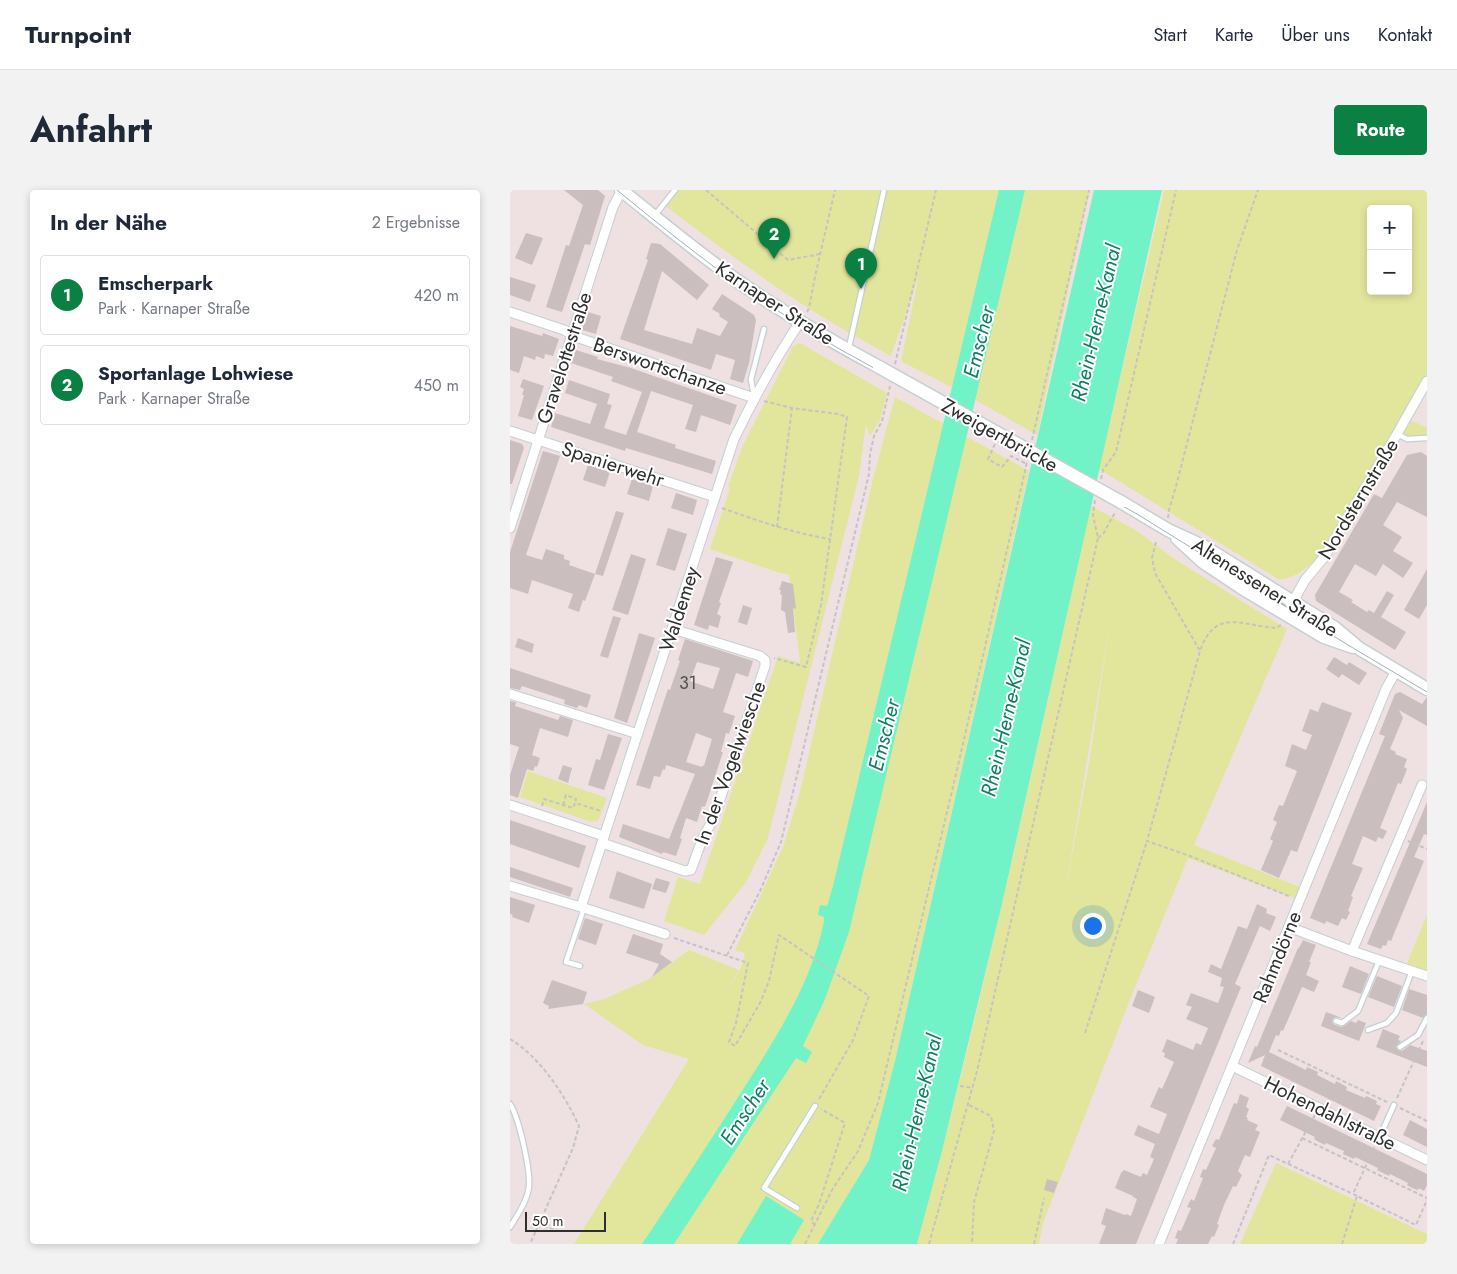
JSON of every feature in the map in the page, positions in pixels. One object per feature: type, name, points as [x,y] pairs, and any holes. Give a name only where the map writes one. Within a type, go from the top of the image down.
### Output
[{"type":"main road","name":"Karnaper Straße","points":[[621,190],[688,244],[742,284],[800,322],[848,350]]},
{"type":"main road","name":"Zweigertbrücke","points":[[848,350],[1121,502]]},
{"type":"main road","name":"Altenessener Straße","points":[[1121,502],[1168,530],[1205,547],[1335,628],[1360,649],[1427,689]]},
{"type":"main road","name":"Altenessener Straße","points":[[1168,530],[1203,562],[1286,615],[1324,636],[1360,649]]},
{"type":"street","name":"Gravelottestraße","points":[[510,528],[613,206],[621,190]]},
{"type":"street","name":"Berswortschanze","points":[[510,312],[754,398]]},
{"type":"street","name":"Waldemey","points":[[582,907],[734,439],[754,398],[788,338],[800,322]]},
{"type":"street","name":"Nordsternstraße","points":[[1286,615],[1305,580],[1325,556],[1427,380]]},
{"type":"street","name":"Spanierwehr","points":[[510,431],[714,501]]},
{"type":"street","name":"In der Vogelwiesche","points":[[603,840],[684,871],[690,870],[702,840],[714,818],[765,660],[760,656],[673,629]]},
{"type":"street","name":"Rahmdörne","points":[[1158,1244],[1386,690],[1396,671]]},
{"type":"street","points":[[510,694],[638,734]]},
{"type":"street","points":[[1352,951],[1422,785]]},
{"type":"street","points":[[510,805],[603,840]]},
{"type":"street","points":[[510,886],[664,934]]},
{"type":"street","points":[[1289,927],[1352,951],[1427,976]]},
{"type":"street","name":"Hohendahlstraße","points":[[1232,1066],[1427,1160]]},
{"type":"lane","points":[[654,216],[675,190]]},
{"type":"lane","name":"Karnaper Straße","points":[[848,350],[884,190]]},
{"type":"lane","points":[[754,398],[752,379],[764,329]]},
{"type":"lane","points":[[1397,434],[1406,439],[1427,438]]},
{"type":"lane","points":[[580,966],[566,962],[582,907]]},
{"type":"lane","points":[[1336,1021],[1342,1023],[1358,1012],[1379,960]]},
{"type":"lane","points":[[1368,1030],[1387,1023],[1396,1013],[1412,971]]},
{"type":"lane","points":[[1400,1047],[1418,1035],[1427,1018]]},
{"type":"lane","points":[[510,1104],[525,1149],[529,1190],[524,1204],[510,1227]]},
{"type":"lane","points":[[1380,1136],[1394,1105]]},
{"type":"lane","points":[[797,1208],[764,1188],[815,1106]]},
{"type":"path","points":[[706,190],[788,260],[820,254]]},
{"type":"path","points":[[800,322],[809,308],[835,190]]},
{"type":"path","points":[[894,368],[936,190]]},
{"type":"path","points":[[1031,445],[1089,190]]},
{"type":"path","points":[[1099,486],[1103,470],[1116,452],[1176,190]]},
{"type":"path","points":[[1168,530],[1169,510],[1228,283],[1237,250],[1258,190]]},
{"type":"path","points":[[727,955],[760,891],[780,842],[868,474],[874,436],[882,421],[890,385]]},
{"type":"path","points":[[754,398],[792,408],[838,414],[847,417],[821,605],[806,667],[775,657],[765,660]]},
{"type":"path","points":[[777,527],[792,408]]},
{"type":"path","points":[[999,435],[988,459],[1002,467],[1012,456],[1027,464]]},
{"type":"path","points":[[805,1244],[832,1190],[858,1151],[878,1104],[1029,455]]},
{"type":"path","points":[[929,1244],[969,1105],[1098,538],[1092,509],[1097,494]]},
{"type":"path","points":[[714,501],[777,527],[794,530],[799,534],[830,539]]},
{"type":"path","points":[[1098,538],[1103,534],[1112,518]]},
{"type":"path","points":[[1156,542],[1152,558],[1155,573],[1200,651]]},
{"type":"path","points":[[1085,1033],[1147,841],[1200,651],[1208,635],[1221,624],[1239,621],[1276,628],[1280,626],[1286,615]]},
{"type":"path","points":[[539,815],[544,799],[562,805],[573,808],[576,799],[566,795],[562,805]]},
{"type":"path","points":[[575,803],[604,812]]},
{"type":"path","points":[[1401,838],[1427,848]]},
{"type":"path","points":[[1147,841],[1300,900]]},
{"type":"path","points":[[664,934],[748,963],[736,1023],[729,1042],[735,1046],[760,1003],[769,981],[779,935],[869,996],[852,1040],[815,1106],[844,1123],[811,1221],[815,1225]]},
{"type":"path","points":[[510,1039],[525,1048],[545,1072],[569,1104],[579,1126],[570,1157],[530,1244]]},
{"type":"path","points":[[1394,1105],[1424,1040]]},
{"type":"path","points":[[1278,1050],[1427,1122]]},
{"type":"path","points":[[960,1086],[973,1088]]},
{"type":"path","points":[[969,1105],[992,1116],[994,1131],[974,1202],[972,1244]]},
{"type":"path","points":[[1288,1164],[1319,1107]]},
{"type":"path","points":[[1352,1194],[1380,1136]]},
{"type":"path","points":[[1233,1244],[1270,1155],[1416,1225],[1427,1199],[1302,1138]]},
{"type":"path","points":[[1342,1244],[1357,1196]]},
{"type":"path","points":[[1034,1244],[1044,1198]]},
{"type":"path","points":[[537,1226],[557,1229]]},
{"type":"shaded area","points":[[679,190],[1090,190],[1037,435],[974,399],[901,361],[919,275],[891,356],[826,319],[787,294],[734,258],[666,206]]},
{"type":"shaded area","points":[[1164,190],[1427,190],[1427,378],[1324,553],[1296,574],[1284,579],[1278,579],[1099,469]]},
{"type":"shaded area","points":[[800,343],[887,393],[880,420],[870,436],[866,424],[859,476],[768,838],[746,882],[704,935],[664,921],[678,877],[700,884],[778,656],[800,663],[789,575],[710,549],[730,488],[728,486],[743,445],[793,346]]},
{"type":"shaded area","points":[[895,397],[1029,471],[895,1061],[869,1160],[818,1244],[574,1244],[689,1059],[643,1045],[584,1004],[604,999],[649,979],[689,950],[739,970],[723,998],[741,968],[745,953],[735,950],[783,847],[800,792],[874,475]]},
{"type":"shaded area","points":[[1407,418],[1427,428],[1427,437],[1407,438],[1398,434]]},
{"type":"shaded area","points":[[1091,506],[1134,529],[1176,560],[1287,629],[1194,845],[1305,889],[1300,900],[1188,858],[1131,997],[1043,1223],[1039,1244],[917,1244],[987,968]],"holes":[[[1110,625],[1090,757],[1065,893]]]},
{"type":"shaded area","points":[[528,771],[607,798],[599,819],[591,822],[520,797]]},
{"type":"shaded area","points":[[1427,915],[1427,971],[1407,963]]},
{"type":"shaded area","points":[[1276,1163],[1427,1234],[1427,1244],[1240,1244]]},
{"type":"water","name":"Emscher","points":[[999,190],[1025,190],[849,932],[825,999],[803,1046],[812,1052],[806,1063],[796,1058],[674,1244],[642,1244],[755,1071],[791,1010],[811,966],[824,921],[824,917],[818,915],[820,905],[827,906],[833,886]]},
{"type":"water","name":"Rhein-Herne-Kanal","points":[[1094,190],[1162,190],[1002,904],[942,1151],[917,1244],[818,1244],[869,1160],[895,1061]]},
{"type":"water","points":[[766,1196],[804,1220],[790,1244],[737,1244]]},
{"type":"building","points":[[564,190],[598,190],[605,196],[590,245],[585,244],[562,312],[546,307],[566,245],[569,246],[583,205]]},
{"type":"building","points":[[526,233],[543,238],[532,265],[515,258]]},
{"type":"building","points":[[651,243],[660,244],[709,285],[697,300],[662,271],[644,330],[692,344],[697,328],[720,336],[728,322],[712,309],[722,294],[754,315],[756,320],[749,363],[743,383],[730,379],[735,360],[716,354],[711,370],[620,339],[648,260],[646,259]]},
{"type":"building","points":[[510,277],[536,285],[530,302],[510,295]]},
{"type":"building","points":[[588,312],[601,316],[596,334],[582,330]]},
{"type":"building","points":[[510,326],[542,336],[543,333],[559,339],[553,356],[545,354],[544,359],[536,356],[535,360],[524,356],[519,373],[510,370]]},
{"type":"building","points":[[576,350],[598,357],[597,359],[631,368],[737,405],[730,425],[701,415],[696,432],[685,429],[693,405],[651,391],[637,432],[676,445],[675,448],[716,461],[712,474],[626,448],[625,451],[551,427],[555,413],[590,424],[597,404],[565,393],[569,380],[610,394],[607,404],[612,405],[604,428],[626,435],[642,392],[611,381],[613,377],[571,363]]},
{"type":"building","points":[[523,379],[544,386],[532,420],[518,416],[524,395],[522,395],[524,389],[520,387]]},
{"type":"building","points":[[510,440],[522,444],[524,448],[512,484],[510,484]]},
{"type":"building","points":[[543,451],[560,456],[526,555],[542,560],[546,549],[564,555],[564,559],[570,561],[569,565],[595,574],[579,612],[568,608],[573,594],[532,580],[528,594],[510,588],[510,552]]},
{"type":"building","points":[[1421,452],[1427,456],[1427,517],[1397,502],[1383,525],[1402,537],[1393,551],[1413,563],[1403,578],[1383,564],[1376,576],[1355,564],[1339,592],[1353,600],[1351,602],[1367,612],[1369,610],[1374,613],[1387,591],[1394,595],[1381,617],[1406,632],[1395,650],[1316,601],[1315,595],[1374,494],[1382,498],[1407,455]]},
{"type":"building","points":[[588,465],[610,472],[605,487],[583,480]]},
{"type":"building","points":[[632,479],[653,486],[649,501],[627,494]]},
{"type":"building","points":[[676,493],[697,500],[693,515],[671,508]]},
{"type":"building","points":[[616,511],[624,513],[603,576],[595,574]]},
{"type":"building","points":[[668,528],[687,534],[675,571],[656,565]]},
{"type":"building","points":[[631,554],[646,559],[628,615],[612,610]]},
{"type":"building","points":[[716,557],[733,562],[719,602],[721,603],[717,614],[721,616],[718,628],[709,625],[708,630],[694,625]]},
{"type":"building","points":[[1427,569],[1427,605],[1419,619],[1404,610]]},
{"type":"building","points":[[782,581],[793,584],[796,609],[793,608],[795,632],[788,633],[785,612],[781,610],[782,595],[780,594],[781,590],[779,590]]},
{"type":"building","points":[[743,605],[752,608],[747,625],[738,622]]},
{"type":"building","points":[[613,616],[621,618],[608,658],[600,656]]},
{"type":"building","points":[[639,633],[655,638],[627,723],[614,718]]},
{"type":"building","points":[[518,638],[534,644],[532,653],[515,647]]},
{"type":"building","points":[[685,639],[753,661],[748,677],[736,673],[723,712],[735,716],[729,734],[726,733],[721,752],[723,752],[705,807],[702,806],[697,822],[686,818],[676,856],[663,852],[662,854],[619,837],[623,824],[669,839],[695,774],[666,765],[660,777],[654,776],[650,789],[636,785],[668,689],[670,690],[680,661],[678,660]],"holes":[[[697,662],[720,668],[713,689],[690,681]],[[696,733],[712,739],[704,766],[702,767],[686,762]]]},
{"type":"building","points":[[1334,657],[1347,665],[1349,662],[1367,673],[1359,685],[1342,674],[1339,678],[1326,669]]},
{"type":"building","points":[[510,668],[591,695],[587,708],[579,705],[577,708],[564,704],[565,700],[522,686],[520,690],[510,688]]},
{"type":"building","points":[[1400,692],[1422,704],[1427,697],[1427,726],[1399,710],[1403,718],[1390,749],[1396,752],[1395,754],[1407,759],[1404,767],[1407,769],[1401,784],[1398,783],[1380,828],[1387,831],[1383,839],[1378,837],[1376,842],[1363,836],[1352,864],[1363,868],[1351,896],[1353,897],[1348,911],[1350,912],[1346,920],[1342,918],[1338,926],[1326,921],[1325,924],[1310,918],[1385,736],[1379,734],[1395,694]]},
{"type":"building","points":[[510,701],[516,702],[515,706],[558,720],[560,716],[573,720],[568,737],[540,728],[532,755],[540,758],[537,767],[535,766],[533,771],[527,769],[518,798],[510,795],[510,775],[519,747],[510,744]]},
{"type":"building","points":[[1322,702],[1352,713],[1297,852],[1291,850],[1279,878],[1261,870],[1273,841],[1270,839],[1277,822],[1273,820],[1279,805],[1283,806],[1297,771],[1285,766],[1292,744],[1306,750],[1312,735],[1302,731],[1310,709],[1318,712]]},
{"type":"building","points":[[608,734],[622,738],[604,790],[588,785],[596,759],[600,760]]},
{"type":"building","points":[[563,765],[572,768],[568,783],[558,779]]},
{"type":"building","points":[[1427,802],[1427,835],[1424,834],[1414,857],[1424,861],[1391,941],[1388,940],[1386,946],[1383,945],[1381,949],[1367,944]]},
{"type":"building","points":[[510,820],[586,846],[579,868],[510,844]]},
{"type":"building","points":[[510,867],[573,888],[570,897],[510,877]]},
{"type":"building","points":[[617,871],[652,884],[644,909],[609,898]]},
{"type":"building","points":[[656,878],[670,882],[666,893],[652,889]]},
{"type":"building","points":[[510,897],[535,905],[529,923],[512,917],[513,915],[510,914]]},
{"type":"building","points":[[1257,904],[1267,909],[1266,913],[1276,917],[1270,931],[1260,926],[1235,984],[1241,987],[1136,1244],[1099,1244],[1106,1226],[1101,1224],[1106,1208],[1131,1216],[1137,1199],[1115,1188],[1121,1173],[1124,1170],[1141,1177],[1143,1173],[1147,1175],[1154,1159],[1150,1157],[1155,1144],[1134,1135],[1138,1125],[1159,1134],[1167,1114],[1150,1107],[1159,1087],[1162,1089],[1174,1062],[1164,1057],[1165,1053],[1162,1052],[1167,1039],[1193,1050],[1196,1043],[1201,1045],[1208,1028],[1186,1019],[1192,1007],[1186,1005],[1191,993],[1218,1003],[1224,987],[1220,986],[1222,978],[1208,972],[1211,964],[1221,969],[1238,926],[1247,929]]},
{"type":"building","points":[[585,918],[603,924],[596,945],[578,939]]},
{"type":"building","points":[[633,934],[663,944],[660,954],[672,962],[652,977],[659,964],[626,953]]},
{"type":"building","points":[[1303,940],[1316,945],[1306,975],[1319,981],[1314,992],[1302,987],[1283,1031],[1281,1030],[1279,1036],[1276,1035],[1269,1052],[1306,1070],[1307,1067],[1318,1072],[1317,1075],[1335,1084],[1336,1081],[1347,1087],[1346,1090],[1377,1101],[1376,1104],[1381,1106],[1374,1121],[1261,1066],[1265,1055],[1248,1063],[1255,1046],[1257,1047]]},
{"type":"building","points":[[1350,966],[1369,974],[1361,994],[1342,987]]},
{"type":"building","points":[[1377,976],[1402,986],[1394,1007],[1368,997]]},
{"type":"building","points":[[552,980],[587,992],[583,1004],[548,1009],[549,1006],[543,1003]]},
{"type":"building","points":[[1409,989],[1427,995],[1427,1014],[1423,1018],[1402,1010]]},
{"type":"building","points":[[1138,990],[1155,997],[1149,1013],[1132,1006]]},
{"type":"building","points":[[1326,1012],[1342,1018],[1335,1017],[1332,1020],[1333,1024],[1341,1027],[1351,1021],[1356,1023],[1358,1020],[1366,1023],[1359,1041],[1321,1026]]},
{"type":"building","points":[[1383,1029],[1400,1036],[1398,1040],[1401,1041],[1396,1047],[1398,1050],[1402,1051],[1410,1045],[1427,1051],[1427,1067],[1376,1047]]},
{"type":"building","points":[[1240,1094],[1249,1098],[1246,1107],[1249,1109],[1246,1117],[1248,1118],[1247,1120],[1258,1125],[1255,1130],[1260,1132],[1250,1157],[1245,1155],[1238,1171],[1242,1175],[1236,1187],[1233,1186],[1224,1205],[1214,1237],[1212,1236],[1208,1244],[1176,1244],[1178,1239],[1175,1238],[1178,1230],[1181,1231],[1191,1208],[1187,1207],[1191,1199],[1194,1201],[1203,1178],[1200,1177],[1203,1169],[1206,1170],[1216,1148],[1212,1146],[1216,1139],[1219,1140],[1234,1103],[1237,1104]]},
{"type":"building","points":[[1287,1106],[1427,1174],[1427,1185],[1424,1191],[1419,1188],[1418,1190],[1412,1188],[1407,1185],[1408,1183],[1390,1174],[1389,1176],[1377,1170],[1378,1168],[1355,1157],[1354,1159],[1343,1154],[1344,1151],[1326,1143],[1325,1145],[1314,1139],[1315,1137],[1280,1120]]},
{"type":"building","points":[[1410,1120],[1427,1129],[1427,1147],[1403,1135]]},
{"type":"building","points":[[1047,1179],[1058,1182],[1054,1193],[1044,1190]]},
{"type":"tram line","points":[[617,190],[723,274],[836,347],[1137,514],[1427,692]]},
{"type":"place","name":"Sportanlage Lohwiese","points":[[774,259]]},
{"type":"place","name":"Emscherpark","points":[[861,289]]}]
